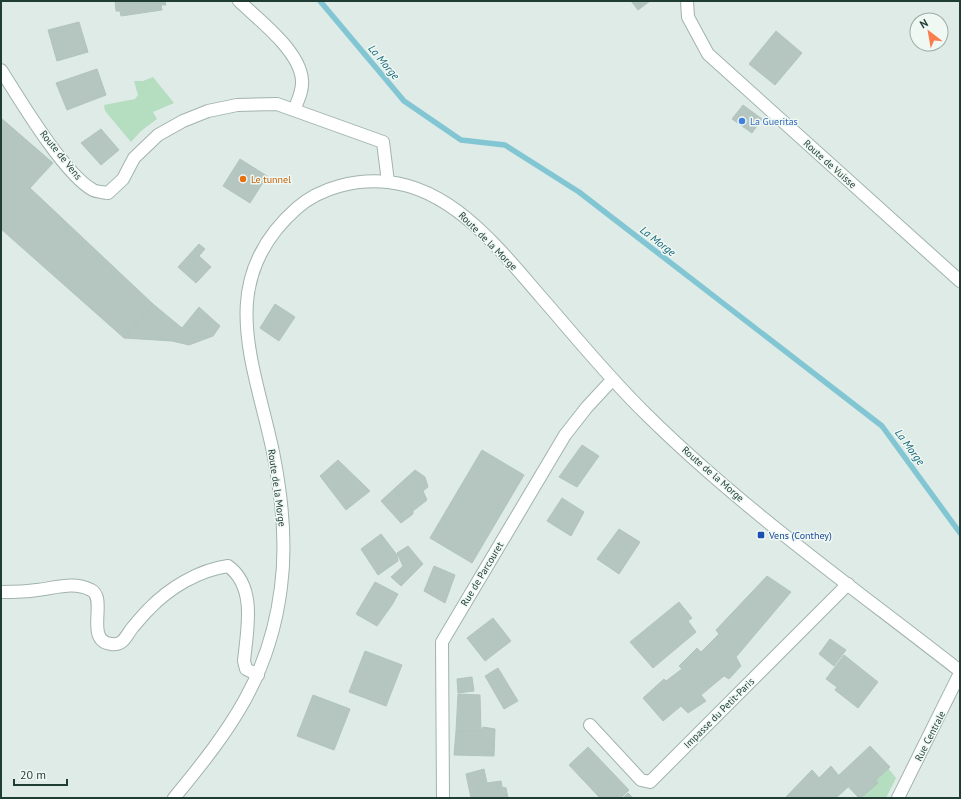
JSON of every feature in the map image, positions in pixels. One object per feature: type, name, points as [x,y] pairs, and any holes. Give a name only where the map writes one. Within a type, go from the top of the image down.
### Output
[{"type":"street","points":[[239,1],[284,44],[298,65],[302,81],[302,90],[294,110],[383,142],[388,182]]},
{"type":"street","name":"Route de Vuisse","points":[[687,1],[688,17],[708,54],[960,281]]},
{"type":"street","name":"Route de Vens","points":[[1,70],[50,143],[77,178],[94,191],[108,193],[123,179],[134,158],[158,135],[183,121],[208,112],[237,105],[277,104],[294,110]]},
{"type":"street","name":"Route de la Morge","points":[[174,798],[210,754],[245,703],[269,646],[277,613],[282,572],[283,543],[278,480],[247,337],[246,312],[250,278],[262,248],[282,221],[303,203],[324,190],[347,184],[388,182],[415,188],[436,197],[458,211],[514,266],[612,380],[658,426],[731,491],[960,672]]},
{"type":"street","name":"Rue de Parcouret","points":[[443,798],[442,642],[565,436],[587,407],[612,380]]},
{"type":"street","points":[[1,592],[37,590],[66,586],[84,587],[93,591],[97,597],[97,632],[101,638],[110,644],[116,644],[121,643],[128,638],[132,628],[160,598],[202,573],[212,569],[228,566],[236,572],[248,599],[244,661],[246,669],[258,675]]},
{"type":"street","name":"Impasse du Petit-Paris","points":[[590,725],[641,780],[650,782],[848,584]]},
{"type":"street","name":"Rue Centrale","points":[[898,798],[960,672]]},
{"type":"green space","points":[[153,77],[174,103],[153,112],[157,119],[141,131],[131,142],[105,111],[104,105],[135,99],[138,95],[134,81],[143,81]]},
{"type":"green space","points":[[888,768],[896,778],[886,798],[865,798],[863,796],[878,783],[876,780]]},
{"type":"building","points":[[115,1],[165,1],[166,5],[161,5],[162,10],[121,16],[120,11],[116,11]]},
{"type":"building","points":[[631,1],[650,1],[638,10]]},
{"type":"building","points":[[79,22],[88,52],[57,61],[48,30]]},
{"type":"building","points":[[776,31],[802,53],[775,85],[749,64]]},
{"type":"building","points":[[97,69],[106,95],[67,110],[56,83]]},
{"type":"building","points":[[743,105],[762,119],[752,133],[732,119]]},
{"type":"building","points":[[1,118],[53,163],[30,188],[153,304],[124,338],[1,229]]},
{"type":"building","points":[[101,129],[119,150],[101,165],[81,143]]},
{"type":"building","points":[[240,159],[267,176],[250,203],[223,186]]},
{"type":"building","points":[[199,244],[205,249],[199,256],[211,267],[196,283],[178,267]]},
{"type":"building","points":[[153,304],[182,328],[199,307],[220,326],[213,336],[189,345],[172,341],[124,338]]},
{"type":"building","points":[[275,304],[295,317],[279,341],[260,328]]},
{"type":"building","points":[[582,445],[599,456],[577,487],[559,477]]},
{"type":"building","points":[[482,450],[524,475],[472,563],[430,538]]},
{"type":"building","points":[[338,460],[370,491],[346,510],[320,476]]},
{"type":"building","points":[[415,470],[425,477],[428,487],[423,491],[427,500],[413,511],[394,489]]},
{"type":"building","points":[[394,489],[413,511],[413,514],[401,523],[381,501]]},
{"type":"building","points":[[562,498],[584,512],[571,536],[547,521]]},
{"type":"building","points":[[619,529],[640,542],[619,574],[597,559]]},
{"type":"building","points":[[381,534],[397,555],[398,561],[378,575],[361,549]]},
{"type":"building","points":[[408,546],[423,564],[401,586],[391,577],[403,566],[397,553]]},
{"type":"building","points":[[434,566],[455,575],[445,603],[424,591]]},
{"type":"building","points":[[767,576],[791,592],[736,657],[741,666],[729,679],[724,676],[701,695],[706,701],[688,713],[681,706],[663,721],[643,698],[664,679],[666,681],[682,669],[679,666],[697,648],[701,652],[719,634],[716,630]]},
{"type":"building","points":[[375,582],[398,594],[377,626],[356,614]]},
{"type":"building","points":[[679,602],[692,618],[688,621],[696,632],[653,668],[630,642]]},
{"type":"building","points":[[493,618],[511,641],[485,661],[467,638]]},
{"type":"building","points":[[830,639],[846,650],[834,666],[819,654]]},
{"type":"building","points":[[365,651],[402,665],[386,706],[349,692]]},
{"type":"building","points":[[844,655],[878,682],[858,708],[835,690],[837,687],[826,679]]},
{"type":"building","points":[[498,668],[518,701],[504,709],[485,676]]},
{"type":"building","points":[[472,677],[474,691],[458,693],[457,679]]},
{"type":"building","points":[[458,694],[480,695],[481,731],[456,731]]},
{"type":"building","points":[[313,695],[350,709],[334,750],[297,736]]},
{"type":"building","points":[[483,727],[495,729],[494,756],[454,755],[456,731],[481,731]]},
{"type":"building","points":[[870,746],[890,767],[876,780],[878,783],[861,798],[859,798],[838,776]]},
{"type":"building","points":[[588,747],[629,790],[621,798],[600,798],[569,765]]},
{"type":"building","points":[[831,766],[848,787],[836,798],[820,798],[829,789],[819,778]]},
{"type":"building","points":[[484,769],[487,783],[501,781],[502,787],[506,788],[508,798],[471,798],[466,774]]},
{"type":"building","points":[[812,770],[829,789],[820,798],[785,798]]},
{"type":"building","points":[[628,793],[633,798],[623,798]]},
{"type":"waterway","name":"La Morge","points":[[320,1],[404,101],[461,140],[505,145],[579,192],[882,426],[960,533]]},
{"type":"place","name":"La Gueritas","points":[[742,121]]},
{"type":"place","name":"Le tunnel","points":[[243,179]]},
{"type":"place","name":"Vens (Conthey)","points":[[761,535]]}]
